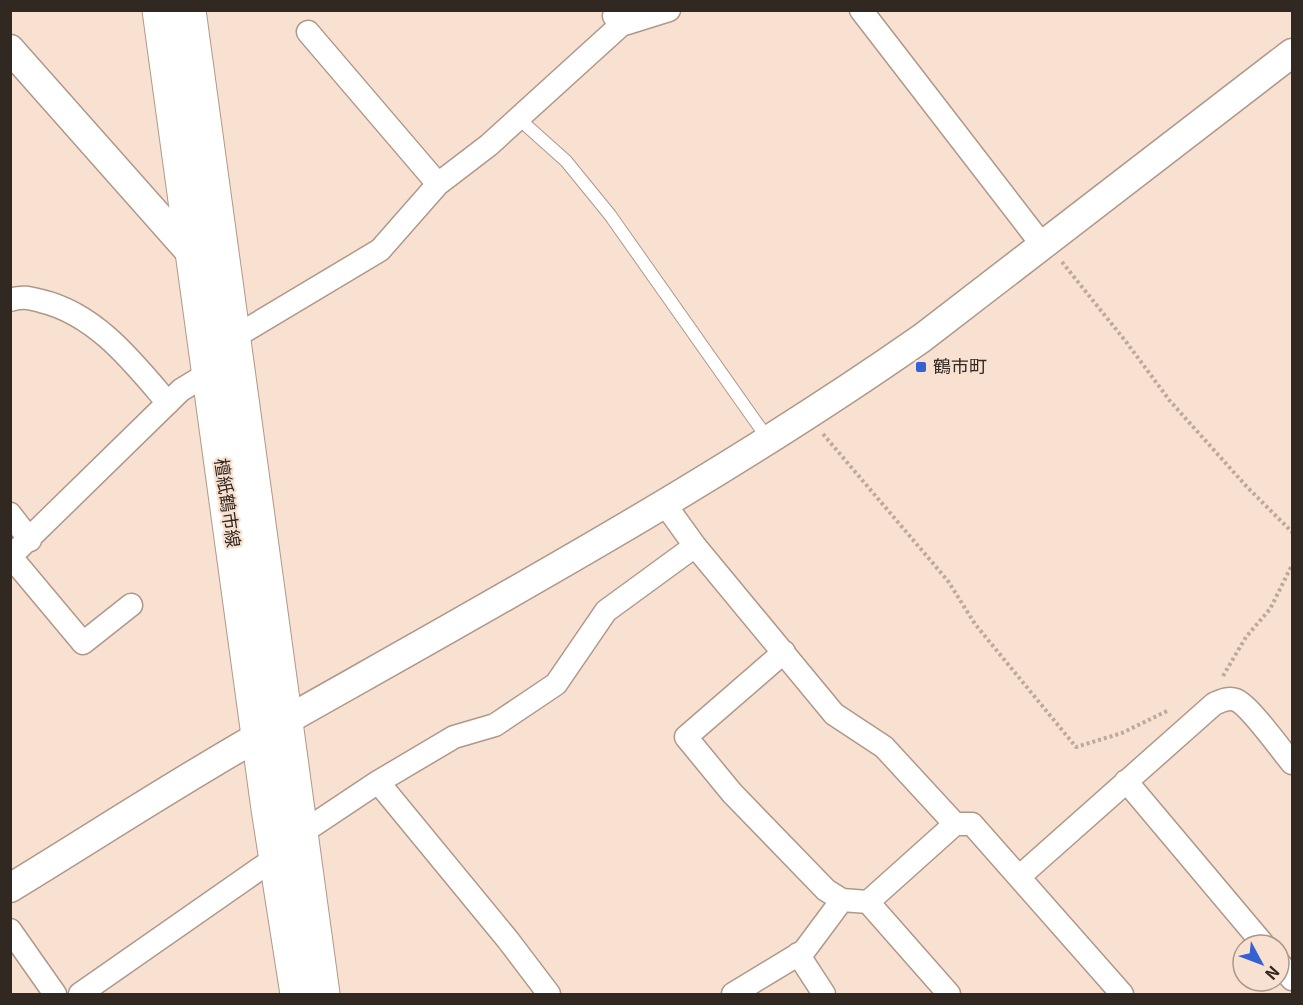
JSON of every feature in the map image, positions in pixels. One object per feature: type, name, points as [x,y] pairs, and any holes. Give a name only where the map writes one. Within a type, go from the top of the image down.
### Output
[{"type":"main road","name":"檀紙鶴市線","points":[[159,10],[209,373],[271,729],[300,834],[323,994]]},
{"type":"main road","name":"檀紙鶴市線","points":[[189,10],[233,338],[271,729],[275,858],[297,994]]},
{"type":"street","points":[[233,338],[380,250],[438,184],[489,145],[518,118],[619,15],[669,10]]},
{"type":"street","points":[[861,10],[1045,245]]},
{"type":"street","points":[[308,32],[338,71],[438,184]]},
{"type":"street","points":[[10,49],[228,296]]},
{"type":"street","points":[[10,888],[271,729],[664,503],[808,415],[922,338],[1293,53]]},
{"type":"street","points":[[10,300],[22,296],[64,306],[97,328],[132,360],[168,403]]},
{"type":"street","points":[[131,605],[82,643],[11,557],[181,390],[209,373]]},
{"type":"street","points":[[664,503],[695,546],[834,714],[884,747],[956,824]]},
{"type":"street","points":[[10,514],[30,540]]},
{"type":"street","points":[[300,834],[378,782],[454,737],[495,725],[556,684],[606,611],[695,546]]},
{"type":"street","points":[[784,652],[686,737],[732,793],[826,890],[842,900],[868,902],[949,994]]},
{"type":"street","points":[[1019,877],[1214,704],[1226,699],[1237,700],[1248,709],[1293,763]]},
{"type":"street","points":[[1126,781],[1254,933]]},
{"type":"street","points":[[378,782],[508,940],[549,994]]},
{"type":"street","points":[[868,902],[956,824],[972,824],[1120,994]]},
{"type":"street","points":[[80,994],[275,858]]},
{"type":"street","points":[[733,994],[804,951],[842,900]]},
{"type":"street","points":[[10,930],[55,994]]},
{"type":"street","points":[[798,954],[824,994]]},
{"type":"lane","points":[[518,118],[566,161],[610,215],[768,439]]},
{"type":"path","points":[[1045,245],[1128,343],[1170,401],[1247,487],[1293,532]]},
{"type":"path","points":[[808,415],[948,581],[975,624],[1077,747],[1122,733],[1171,709]]},
{"type":"path","points":[[1215,683],[1222,678],[1246,636],[1270,609],[1293,565]]},
{"type":"place","name":"鶴市町","points":[[921,367]]}]
